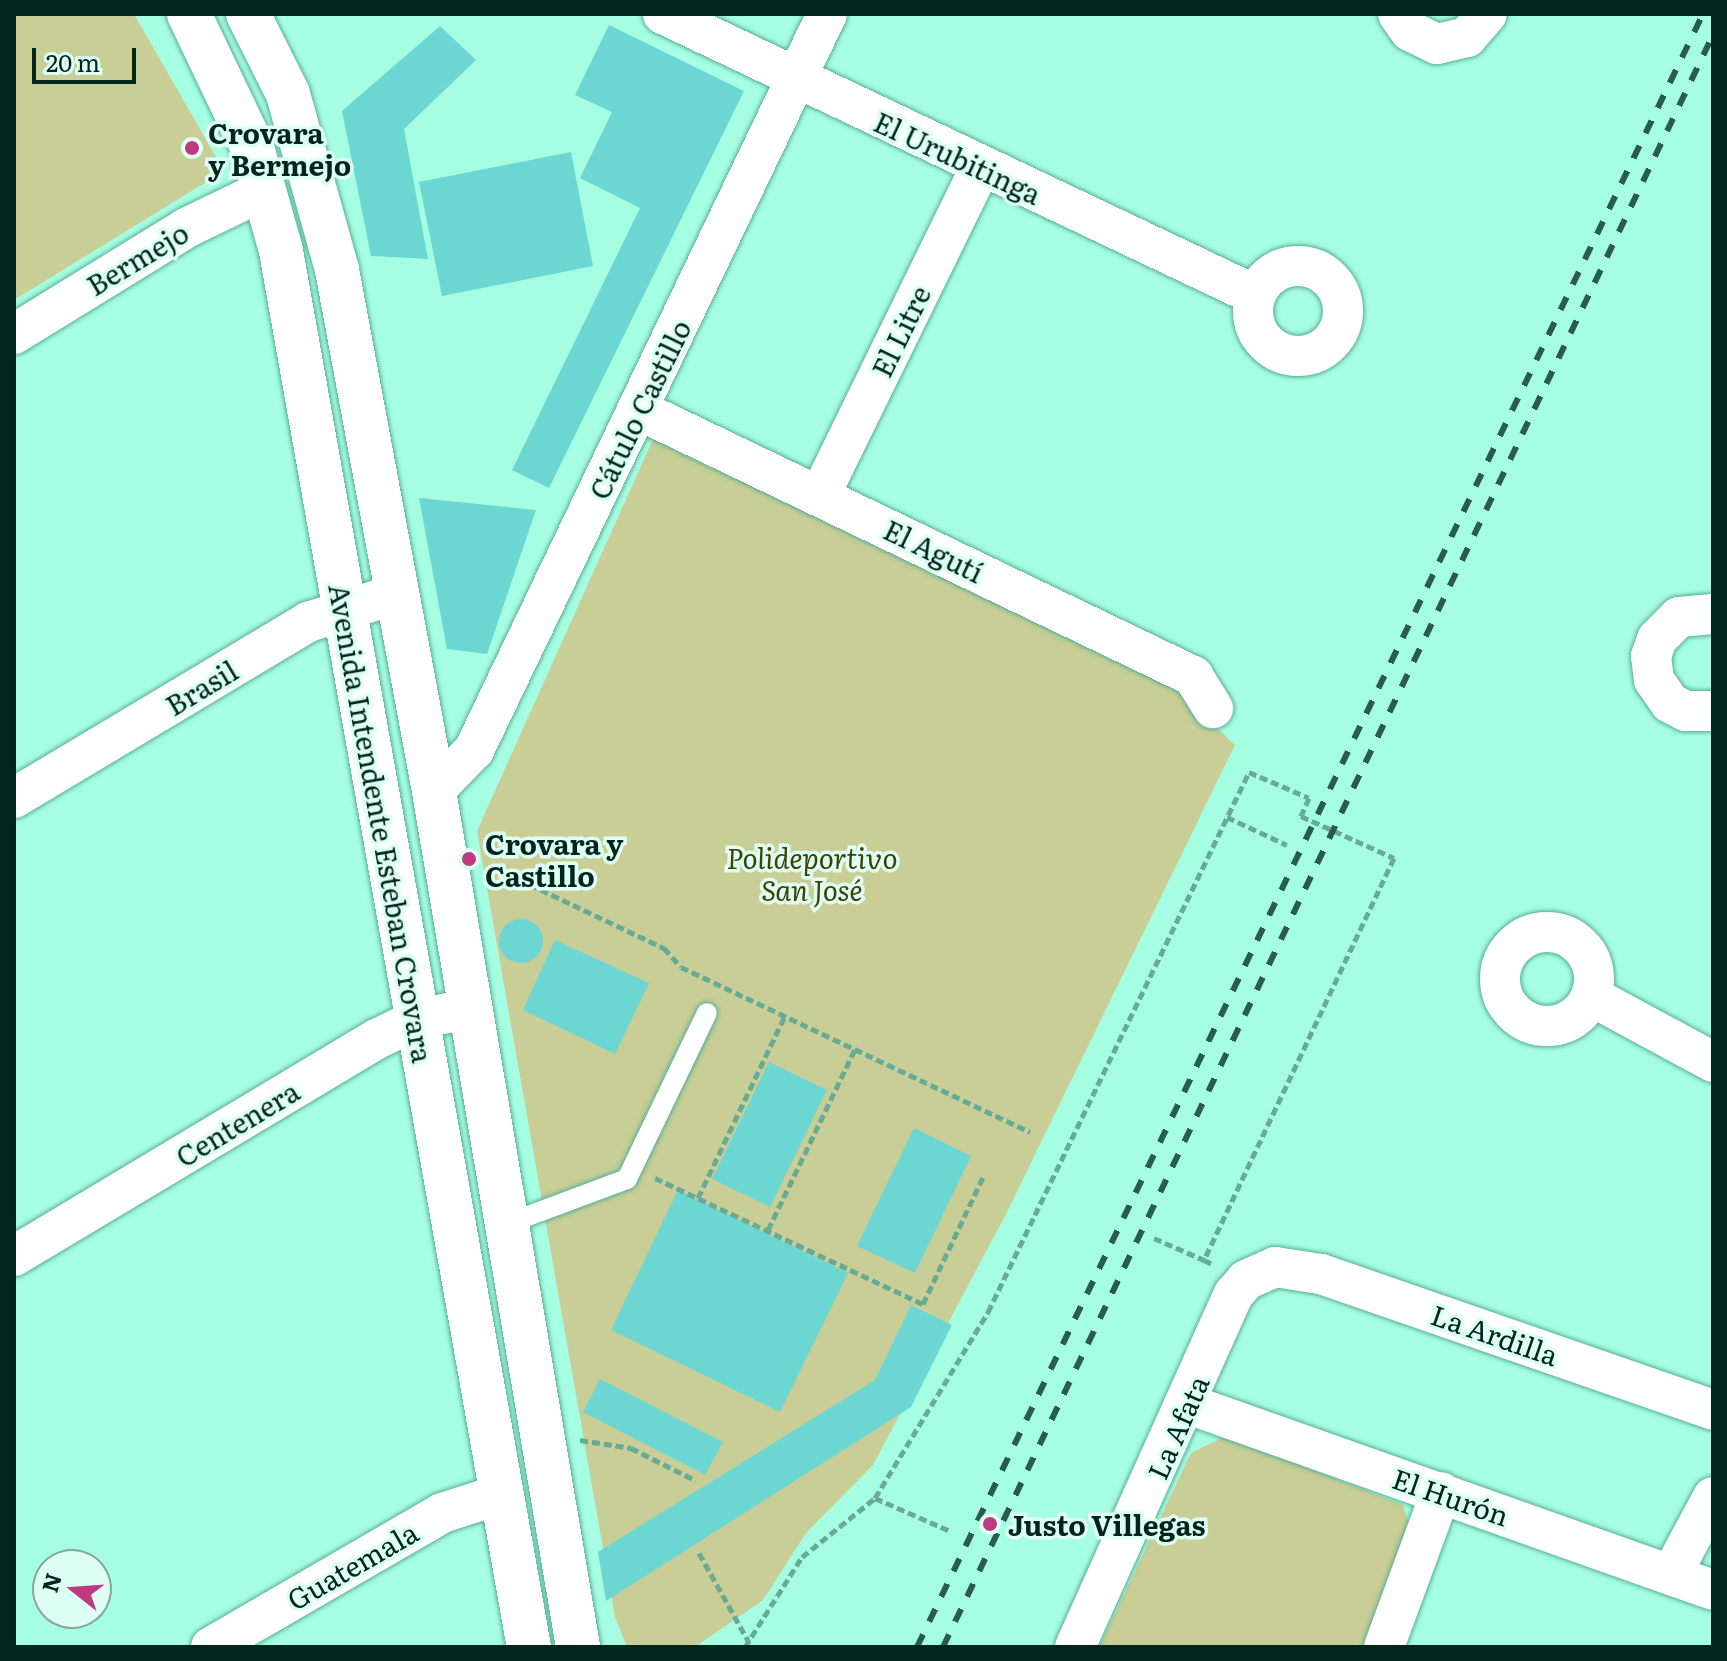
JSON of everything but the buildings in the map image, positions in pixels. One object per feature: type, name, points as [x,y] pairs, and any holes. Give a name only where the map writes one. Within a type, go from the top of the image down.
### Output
[{"type":"main road","name":"Avenida Intendente Esteban Crovara","points":[[189,14],[235,105],[265,190],[418,1019],[498,1495],[529,1647]]},
{"type":"main road","name":"Avenida Intendente Esteban Crovara","points":[[248,14],[288,94],[326,227],[434,791],[467,1009],[578,1647]]},
{"type":"street","name":"El Urubitinga","points":[[663,14],[980,168],[1255,295]]},
{"type":"street","name":"Cátulo Castillo","points":[[434,791],[474,750],[827,14]]},
{"type":"street","points":[[1398,14],[1410,31],[1437,44],[1467,37],[1487,14]]},
{"type":"street","name":"El Litre","points":[[820,495],[980,168]]},
{"type":"street","name":"Bermejo","points":[[14,334],[186,228],[265,190]]},
{"type":"street","name":"El Agutí","points":[[639,410],[1193,676],[1213,708]]},
{"type":"street","name":"Brasil","points":[[14,798],[308,622],[343,608],[396,594]]},
{"type":"street","points":[[1713,614],[1679,617],[1661,633],[1651,656],[1658,690],[1670,703],[1686,711],[1713,711]]},
{"type":"street","points":[[1591,996],[1713,1062]]},
{"type":"street","name":"Centenera","points":[[14,1256],[418,1019],[467,1009]]},
{"type":"street","name":"La Afata","points":[[1075,1647],[1188,1404],[1260,1273]]},
{"type":"street","name":"La Ardilla","points":[[1260,1273],[1321,1274],[1713,1410]]},
{"type":"street","name":"El Hurón","points":[[1188,1404],[1713,1590]]},
{"type":"street","points":[[1384,1647],[1441,1492]]},
{"type":"street","name":"Guatemala","points":[[211,1647],[442,1513],[498,1495]]},
{"type":"street","points":[[1672,1573],[1713,1497]]},
{"type":"lane","points":[[504,1225],[627,1179],[707,1013]]},
{"type":"path","points":[[699,1553],[747,1644],[802,1557],[875,1498],[988,1312],[1249,772],[1309,798],[1301,816],[1394,858],[1204,1260]]},
{"type":"path","points":[[1227,817],[1287,845]]},
{"type":"path","points":[[508,874],[664,948],[681,967],[1030,1132]]},
{"type":"path","points":[[698,1198],[785,1016]]},
{"type":"path","points":[[768,1230],[855,1049]]},
{"type":"path","points":[[633,1167],[923,1304],[984,1175]]},
{"type":"path","points":[[1154,1238],[1204,1260],[1260,1273]]},
{"type":"path","points":[[540,1434],[631,1448],[695,1480]]},
{"type":"path","points":[[875,1498],[950,1531]]},
{"type":"green space","points":[[14,14],[134,14],[224,171],[14,300]]},
{"type":"green space","name":"Polideportivo San José","points":[[654,437],[1173,686],[1235,745],[1008,1210],[873,1465],[806,1533],[763,1600],[695,1647],[627,1647],[615,1617],[477,831]]},
{"type":"green space","points":[[1226,1436],[1403,1505],[1409,1524],[1367,1647],[1099,1647],[1191,1453]]},
{"type":"railway","points":[[917,1647],[1703,14]]},
{"type":"railway","points":[[943,1647],[1713,35]]},
{"type":"place","name":"Crovara y Bermejo","points":[[192,148]]},
{"type":"place","name":"Crovara y Castillo","points":[[469,859]]},
{"type":"place","name":"Justo Villegas","points":[[990,1524]]}]
